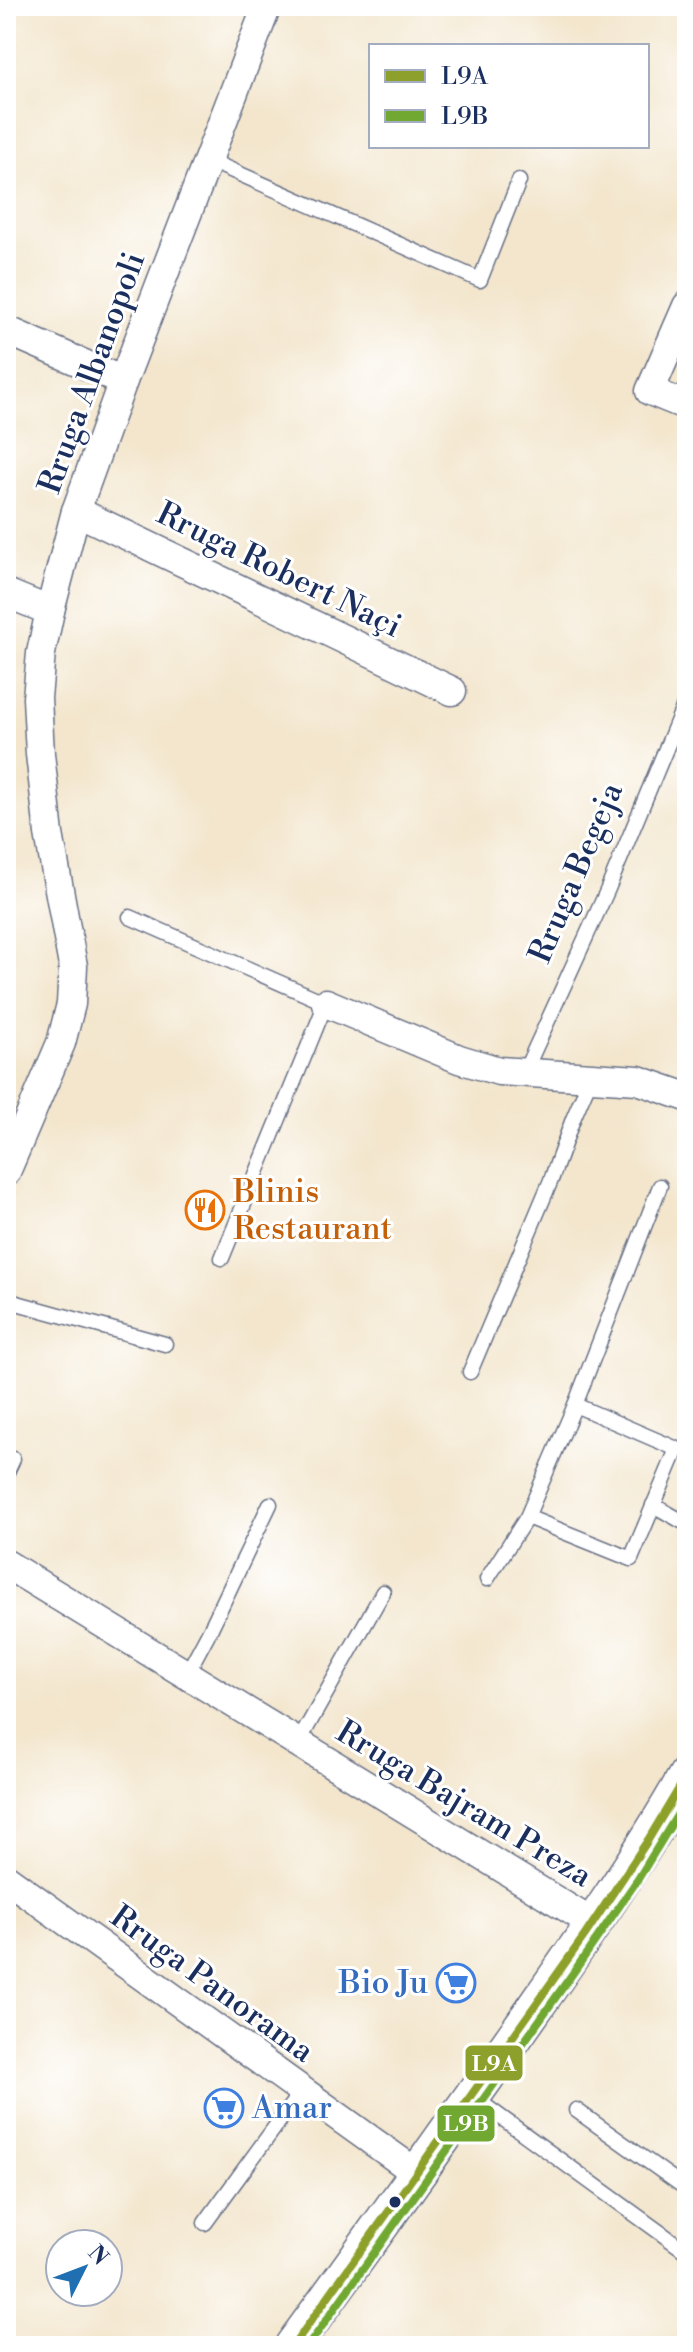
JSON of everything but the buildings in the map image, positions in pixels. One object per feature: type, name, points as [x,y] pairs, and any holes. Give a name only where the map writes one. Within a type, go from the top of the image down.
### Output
[{"type":"street","name":"Rruga Albanopoli","points":[[6,1172],[61,1043],[72,991],[73,966],[49,834],[40,754],[37,698],[41,653],[50,611],[76,511],[267,6]]},
{"type":"street","points":[[687,306],[650,391],[687,406]]},
{"type":"street","points":[[6,330],[123,381]]},
{"type":"street","name":"Rruga Robert Naçi","points":[[76,511],[452,691]]},
{"type":"street","points":[[6,593],[50,611]]},
{"type":"street","points":[[326,1003],[459,1059],[499,1071],[638,1080],[687,1097]]},
{"type":"street","name":"Rruga Bajram Preza","points":[[6,1564],[594,1924]]},
{"type":"street","points":[[293,2346],[594,1924],[655,1832],[687,1775]]},
{"type":"street","name":"Rruga Panorama","points":[[6,1878],[418,2174]]},
{"type":"lane","points":[[208,160],[480,280],[519,181]]},
{"type":"lane","name":"Rruga Begeja","points":[[524,1073],[607,891],[687,698]]},
{"type":"lane","points":[[130,917],[326,1003],[222,1258]]},
{"type":"lane","points":[[470,1372],[591,1077]]},
{"type":"lane","points":[[487,1579],[527,1517],[575,1405],[660,1186]]},
{"type":"lane","points":[[6,1300],[165,1344]]},
{"type":"lane","points":[[527,1517],[631,1559],[677,1449],[575,1405]]},
{"type":"lane","points":[[6,1474],[13,1459]]},
{"type":"lane","points":[[186,1675],[270,1504]]},
{"type":"lane","points":[[653,1505],[687,1524]]},
{"type":"lane","name":"Rruga Bajram Preza","points":[[298,1743],[383,1592]]},
{"type":"lane","points":[[205,2223],[302,2090]]},
{"type":"lane","points":[[472,2096],[687,2252]]},
{"type":"lane","points":[[576,2110],[687,2189]]},
{"type":"transit line","name":"L9A","points":[[293,2346],[585,1935],[687,1775]]},
{"type":"transit line","name":"L9B","points":[[308,2346],[573,1973],[638,1879],[687,1799]]},
{"type":"place","name":"Blinis Restaurant","points":[[205,1210]]},
{"type":"place","name":"Bio Ju","points":[[456,1983]]},
{"type":"place","name":"Amar","points":[[224,2108]]}]
